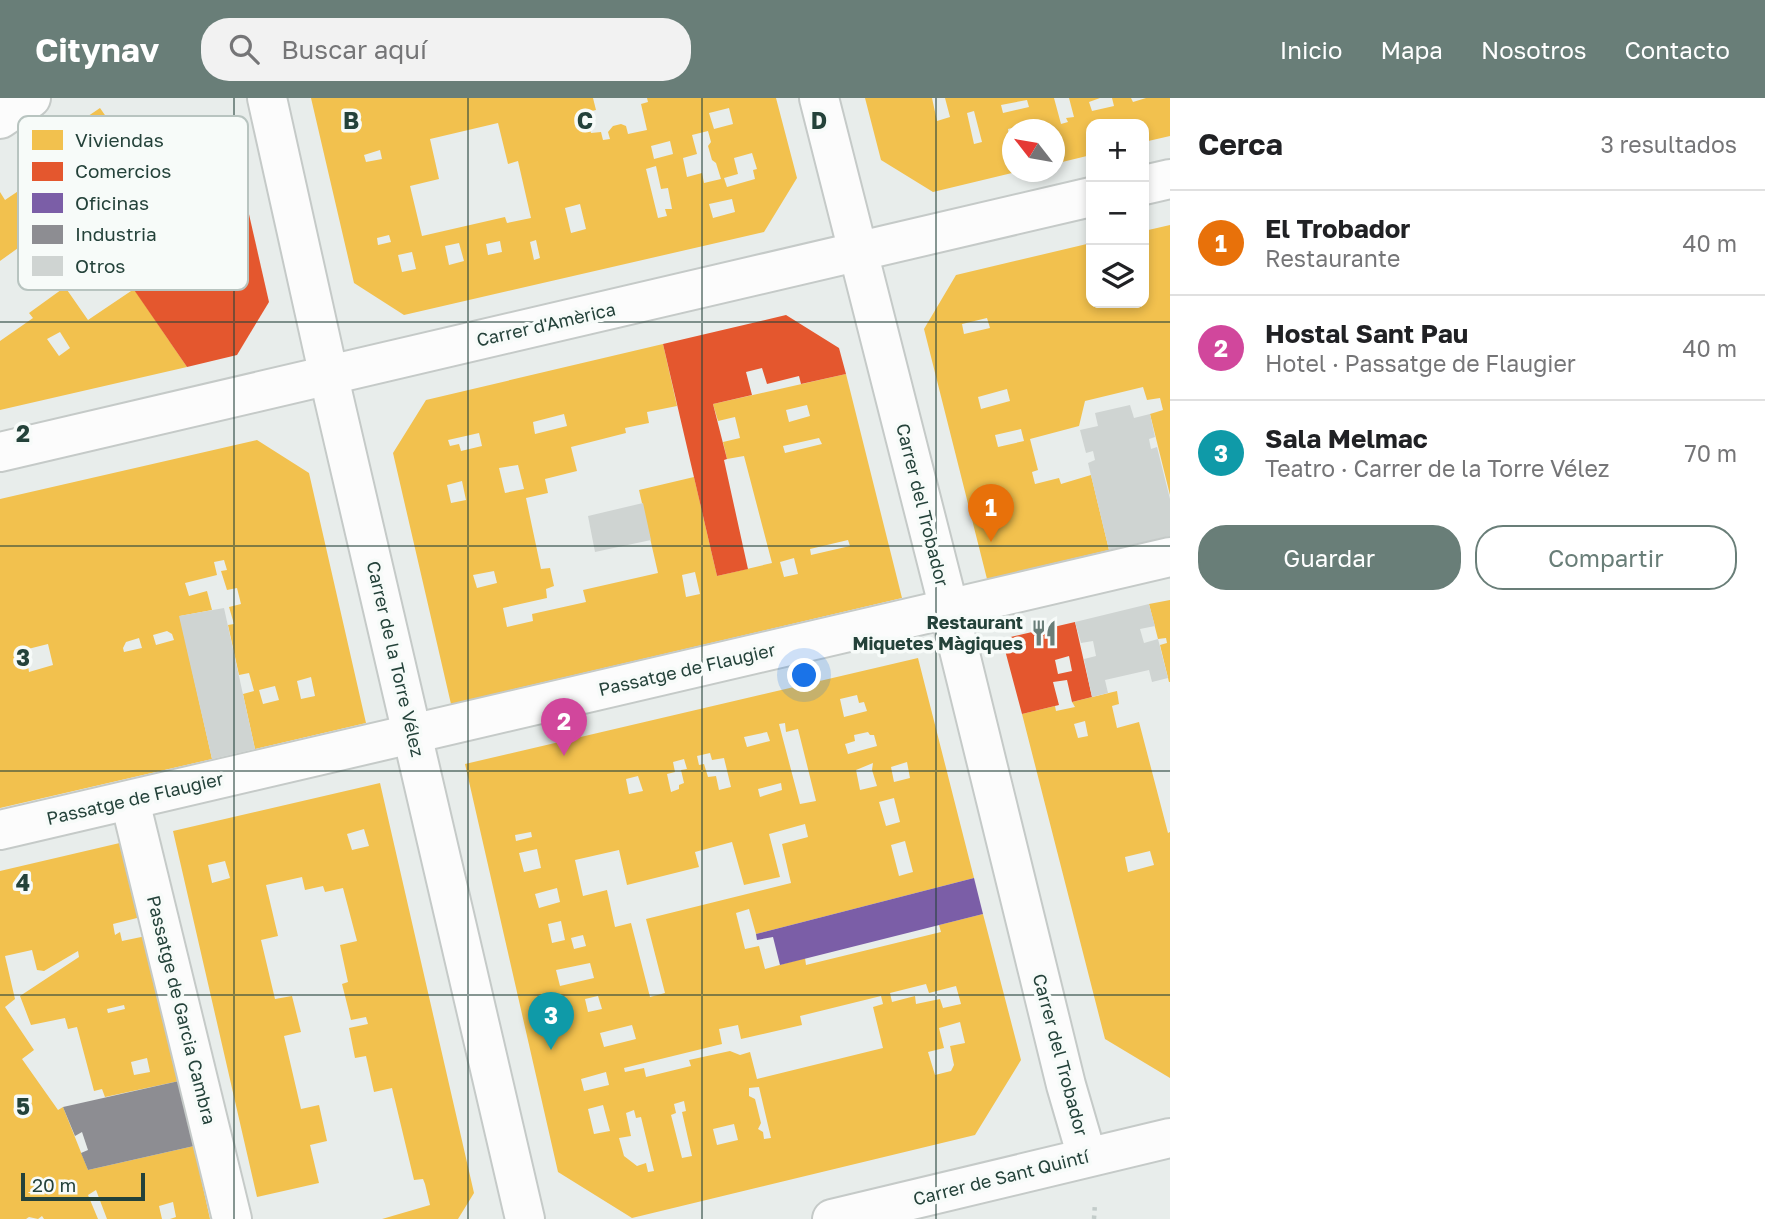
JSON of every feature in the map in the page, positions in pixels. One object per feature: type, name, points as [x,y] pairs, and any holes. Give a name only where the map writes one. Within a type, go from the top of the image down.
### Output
[{"type":"street","points":[[0,119],[31,98]]},
{"type":"street","name":"Carrer de la Torre Vélez","points":[[267,98],[525,1219]]},
{"type":"street","name":"Carrer del Trobador","points":[[819,98],[1066,1085],[1087,1157]]},
{"type":"street","points":[[1149,184],[1170,179]]},
{"type":"street","name":"Carrer d'Amèrica","points":[[0,452],[1086,198]]},
{"type":"street","name":"Passatge de Flaugier","points":[[0,830],[130,802],[412,733],[1170,557]]},
{"type":"street","name":"Passatge de Garcia Cambra","points":[[130,802],[232,1219]]},
{"type":"street","name":"Carrer de Sant Quintí","points":[[832,1219],[1170,1138]]},
{"type":"path","points":[[1094,1219],[1095,1203]]},
{"type":"building: Viviendas","points":[[311,98],[593,98],[596,110],[587,112],[591,133],[601,132],[603,140],[610,139],[608,132],[613,126],[621,124],[626,126],[628,134],[647,130],[641,104],[648,102],[647,98],[776,98],[797,178],[764,232],[404,315],[354,283]],"holes":[[[729,108],[733,124],[714,129],[709,113]],[[498,123],[508,164],[518,161],[531,218],[507,223],[505,217],[422,236],[410,186],[439,179],[430,139]],[[708,131],[711,142],[708,146],[721,179],[704,183],[702,173],[687,177],[683,158],[697,154],[692,135]],[[670,141],[673,154],[654,159],[651,146]],[[380,150],[382,159],[366,162],[364,155]],[[752,153],[757,169],[753,170],[755,179],[727,187],[724,178],[738,174],[734,158]],[[656,166],[661,189],[668,188],[672,209],[665,209],[667,216],[658,218],[646,169]],[[732,199],[735,212],[713,218],[709,204]],[[580,204],[586,229],[571,233],[565,208]],[[389,235],[391,242],[378,245],[377,238]],[[536,240],[540,258],[534,260],[530,242]],[[500,241],[502,252],[488,255],[486,244]],[[459,243],[464,261],[449,265],[445,246]],[[412,252],[416,269],[402,272],[398,255]]]},
{"type":"building: Viviendas","points":[[865,98],[932,98],[937,121],[950,117],[945,98],[1054,98],[1060,119],[1002,119],[1002,175],[933,192],[881,160]],"holes":[[[1027,100],[1029,107],[1003,113],[1001,105]],[[974,111],[982,142],[974,144],[967,113]]]},
{"type":"building: Viviendas","points":[[1069,98],[1100,98],[1089,102],[1092,111],[1114,106],[1112,98],[1131,98],[1133,102],[1146,98],[1170,98],[1170,136],[1149,141],[1149,119],[1086,119],[1086,156],[1065,161],[1065,123],[1068,122],[1066,118],[1074,117]]},
{"type":"building: Viviendas","points":[[100,108],[106,116],[88,116]]},
{"type":"building: Viviendas","points":[[18,191],[18,248],[0,261],[0,192],[5,200]]},
{"type":"building: Viviendas","points":[[1170,225],[1170,495],[1150,414],[1163,410],[1160,398],[1147,400],[1143,387],[1085,401],[1079,426],[1030,439],[1038,470],[1032,472],[1035,484],[1059,478],[1061,484],[1091,475],[1109,550],[987,579],[924,329],[956,275],[1086,244],[1086,308],[1149,308],[1149,230]],"holes":[[[987,318],[990,328],[964,334],[962,324]],[[1007,389],[1010,401],[981,409],[978,397]],[[1021,429],[1024,441],[998,447],[995,435]]]},
{"type":"building: Viviendas","points":[[61,290],[67,290],[88,320],[135,290],[187,367],[0,410],[0,341],[33,318],[29,313]],"holes":[[[60,332],[70,348],[59,356],[47,339]]]},
{"type":"building: Viviendas","points":[[663,344],[677,406],[647,412],[649,423],[625,428],[626,433],[571,447],[577,471],[545,479],[548,493],[526,498],[541,569],[550,568],[554,586],[546,589],[547,598],[503,608],[507,627],[533,621],[532,614],[586,602],[583,590],[658,573],[639,490],[694,477],[717,576],[772,563],[744,456],[727,459],[723,442],[740,438],[735,417],[718,421],[713,404],[846,374],[902,598],[451,704],[393,453],[426,400]],"holes":[[[807,405],[810,416],[789,422],[786,410]],[[564,414],[567,426],[535,434],[533,422]],[[479,433],[482,446],[461,451],[459,444],[450,446],[448,440]],[[819,438],[822,444],[785,453],[783,446]],[[518,465],[524,489],[505,493],[499,468]],[[462,481],[466,500],[451,503],[447,485]],[[848,540],[850,546],[811,555],[810,549]],[[794,558],[798,574],[784,577],[780,562]],[[494,571],[497,583],[477,588],[473,575]],[[695,572],[700,594],[686,597],[682,575]]]},
{"type":"building: Viviendas","points":[[257,440],[309,473],[366,723],[255,749],[243,694],[254,691],[249,673],[239,675],[228,625],[234,624],[229,607],[241,604],[237,588],[227,590],[221,571],[227,570],[224,560],[214,562],[217,575],[185,583],[189,596],[207,591],[212,610],[180,616],[212,759],[0,808],[0,499]],"holes":[[[167,631],[172,634],[174,640],[156,645],[153,635]],[[139,638],[142,648],[124,652],[126,642]],[[48,644],[53,665],[29,672],[27,659],[31,658],[28,649]],[[311,677],[315,696],[301,699],[297,681]],[[275,686],[279,700],[263,704],[259,690]]]},
{"type":"building: Viviendas","points":[[1170,600],[1169,682],[1160,645],[1167,643],[1166,638],[1158,639],[1149,604]]},
{"type":"building: Viviendas","points":[[918,658],[974,878],[756,934],[749,909],[736,913],[745,949],[759,946],[765,969],[805,958],[806,965],[941,932],[939,925],[983,914],[1021,1060],[975,1135],[632,1218],[558,1172],[465,764]],"holes":[[[857,695],[859,703],[864,702],[867,711],[844,717],[840,699]],[[785,723],[786,732],[798,729],[816,801],[800,804],[779,724]],[[767,732],[770,741],[747,747],[744,737]],[[868,732],[874,735],[877,746],[848,754],[845,744],[855,741],[854,735]],[[710,753],[712,760],[724,758],[731,787],[719,790],[716,776],[708,777],[704,764],[699,765],[697,756]],[[684,759],[687,769],[681,770],[684,783],[679,785],[679,789],[671,792],[667,774],[675,772],[673,762]],[[907,762],[910,778],[894,782],[891,767]],[[873,763],[872,770],[877,786],[860,790],[856,770]],[[638,776],[643,791],[629,794],[626,779]],[[781,783],[782,790],[760,797],[758,789]],[[894,798],[900,822],[886,826],[879,802]],[[805,824],[808,837],[782,844],[791,883],[646,919],[665,993],[650,997],[631,923],[615,927],[607,890],[583,896],[575,860],[619,850],[627,885],[699,867],[695,852],[732,842],[744,885],[780,877],[769,834]],[[531,832],[532,837],[516,841],[515,835]],[[905,841],[913,872],[899,876],[891,845]],[[537,849],[541,868],[524,872],[519,853]],[[557,888],[560,902],[539,908],[535,894]],[[561,921],[565,940],[552,943],[548,924]],[[583,935],[586,946],[574,949],[571,938]],[[590,963],[594,978],[560,986],[556,970]],[[926,984],[929,993],[956,986],[961,1004],[943,1008],[940,999],[916,1004],[915,996],[892,1002],[890,993]],[[598,996],[602,1009],[588,1012],[585,999]],[[881,996],[883,1004],[873,1007],[883,1048],[757,1079],[750,1052],[740,1055],[730,1051],[689,1060],[691,1066],[646,1077],[644,1068],[625,1072],[624,1068],[722,1044],[719,1029],[738,1025],[741,1039],[802,1025],[800,1016]],[[960,1022],[965,1043],[950,1046],[954,1065],[951,1071],[935,1075],[928,1052],[944,1048],[939,1028]],[[632,1025],[636,1039],[604,1047],[600,1033]],[[606,1072],[609,1085],[584,1091],[581,1079]],[[759,1087],[771,1138],[764,1139],[763,1132],[758,1129],[761,1123],[755,1099],[749,1096],[749,1088]],[[684,1101],[686,1111],[682,1112],[692,1156],[682,1158],[671,1115],[676,1113],[674,1104]],[[603,1105],[610,1131],[594,1134],[588,1109]],[[634,1110],[636,1118],[641,1117],[654,1171],[648,1172],[646,1163],[637,1166],[624,1156],[619,1138],[631,1136],[626,1113]],[[734,1124],[738,1140],[717,1145],[713,1129]]]},
{"type":"building: Viviendas","points":[[1117,691],[1119,704],[1112,706],[1117,728],[1139,722],[1168,833],[1170,832],[1170,1078],[1105,1039],[1022,714],[1055,706],[1056,711],[1075,707],[1072,702]],"holes":[[[1085,721],[1088,736],[1078,738],[1074,724]],[[1150,851],[1154,865],[1128,872],[1125,857]]]},
{"type":"building: Viviendas","points":[[380,783],[474,1193],[458,1219],[382,1219],[430,1205],[423,1179],[414,1180],[392,1088],[374,1092],[366,1056],[355,1058],[349,1028],[368,1024],[366,1017],[351,1020],[342,984],[348,982],[340,945],[357,941],[343,888],[325,892],[323,886],[305,890],[302,877],[266,885],[278,936],[261,940],[275,999],[292,996],[301,1032],[284,1036],[301,1109],[319,1105],[327,1141],[310,1145],[319,1183],[257,1197],[173,831]],"holes":[[[364,829],[369,846],[352,850],[347,834]],[[225,861],[230,878],[212,883],[208,865]]]},
{"type":"building: Viviendas","points":[[124,842],[141,917],[113,924],[115,935],[120,932],[122,941],[146,936],[179,1081],[105,1097],[102,1089],[94,1091],[77,1027],[68,1029],[65,1018],[31,1025],[20,996],[79,957],[78,951],[44,971],[37,970],[32,950],[5,956],[15,999],[5,1007],[34,1050],[22,1059],[58,1110],[63,1107],[88,1170],[194,1146],[210,1219],[170,1219],[176,1217],[173,1202],[159,1206],[162,1219],[107,1219],[96,1190],[88,1195],[98,1219],[44,1219],[42,1216],[38,1219],[0,1219],[0,871]],"holes":[[[124,1005],[125,1009],[108,1013],[107,1009]],[[147,1058],[150,1072],[134,1075],[131,1062]]]},
{"type":"building: Comercios","points":[[248,210],[269,302],[237,355],[187,367],[134,290],[248,290]]},
{"type":"building: Comercios","points":[[786,315],[839,348],[846,374],[801,384],[799,376],[767,384],[762,368],[746,372],[752,395],[713,404],[727,459],[724,460],[748,569],[717,576],[663,344]]},
{"type":"building: Comercios","points":[[1075,622],[1092,697],[1072,702],[1067,680],[1053,682],[1059,705],[1022,714],[1002,639]],"holes":[[[1069,656],[1072,671],[1058,674],[1055,660]]]},
{"type":"building: Oficinas","points":[[974,878],[983,914],[780,965],[773,937],[757,940],[756,934]]},
{"type":"building: Industria","points":[[179,1081],[194,1146],[88,1170],[81,1153],[88,1150],[82,1132],[75,1136],[63,1107]]},
{"type":"building: Otros","points":[[1130,405],[1134,418],[1150,414],[1155,437],[1149,439],[1151,449],[1157,447],[1170,499],[1170,536],[1109,550],[1088,463],[1095,460],[1093,451],[1086,453],[1080,430],[1098,426],[1095,413]]},
{"type":"building: Otros","points":[[643,503],[651,540],[595,552],[588,516]]},
{"type":"building: Otros","points":[[1149,604],[1155,626],[1140,629],[1144,643],[1158,639],[1168,678],[1152,682],[1149,670],[1105,680],[1108,693],[1092,697],[1084,659],[1096,656],[1093,641],[1081,643],[1075,622]]},
{"type":"building: Otros","points":[[224,608],[255,749],[212,759],[179,616]]},
{"type":"place","name":"El Trobador","points":[[991,542]]},
{"type":"place","name":"Restaurant Miquetes Màgiques","points":[[1044,633]]},
{"type":"place","name":"Hostal Sant Pau","points":[[564,756]]},
{"type":"place","name":"Sala Melmac","points":[[551,1050]]}]
